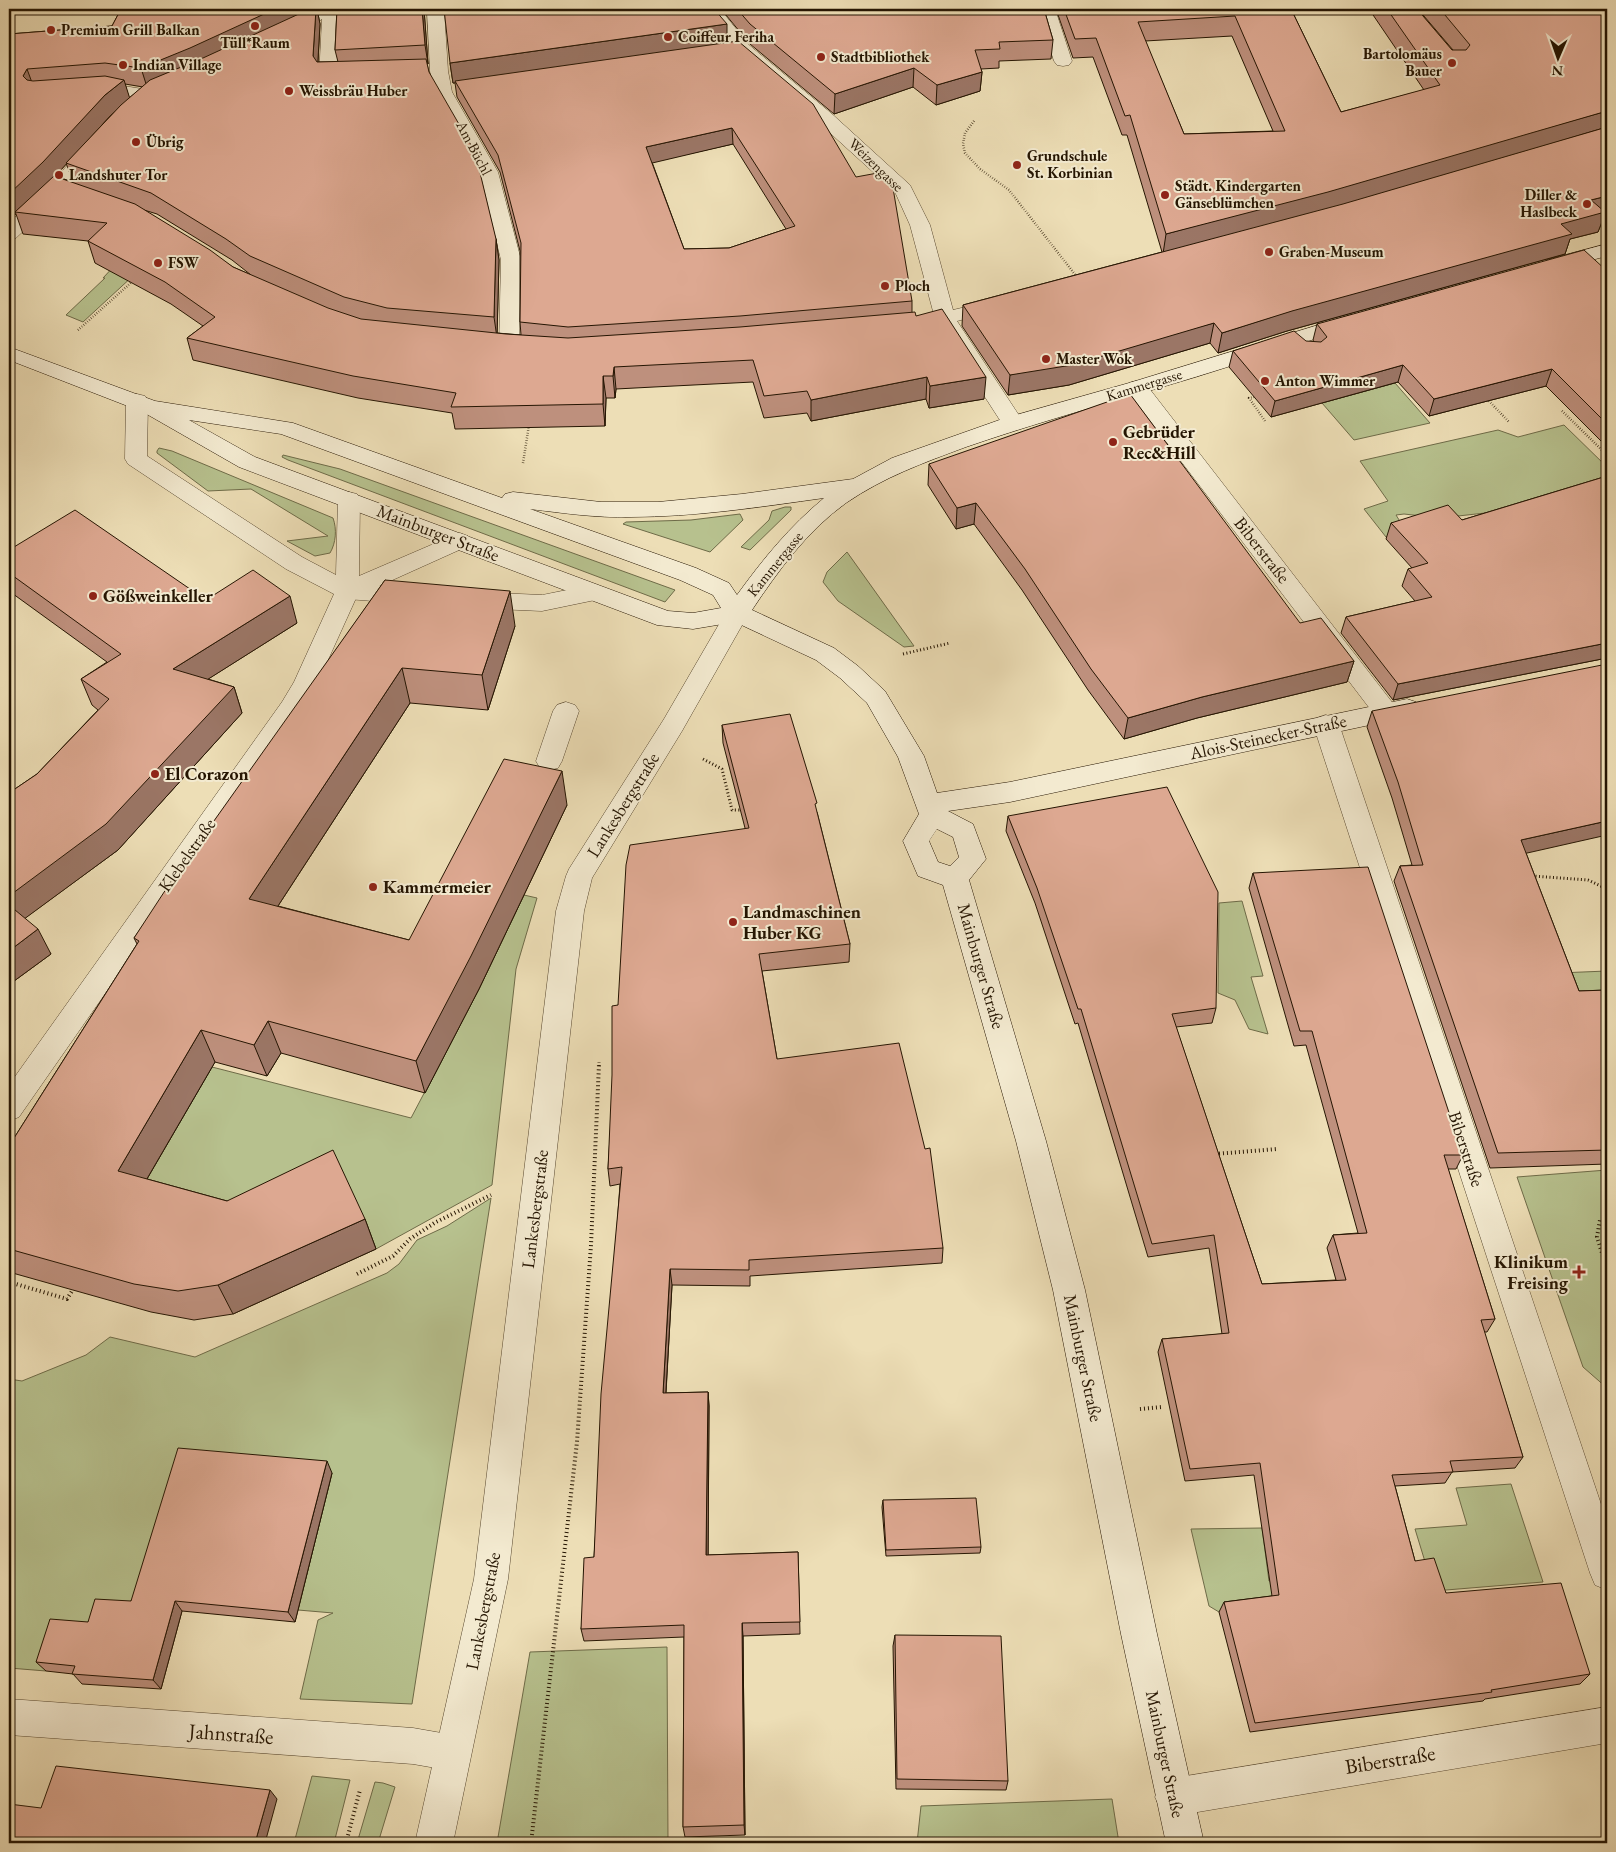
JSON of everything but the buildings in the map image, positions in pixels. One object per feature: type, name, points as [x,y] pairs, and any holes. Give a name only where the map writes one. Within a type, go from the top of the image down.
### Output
[{"type":"street","points":[[272,40],[298,28],[327,9]]},
{"type":"street","points":[[331,9],[328,77],[370,75]]},
{"type":"street","name":"Am Büchl","points":[[435,9],[439,71],[452,90],[489,172],[511,260],[508,348]]},
{"type":"street","name":"Weizengasse","points":[[711,9],[734,50],[825,118],[904,189],[920,225],[945,319],[1013,423]]},
{"type":"street","points":[[1046,9],[1063,61]]},
{"type":"street","points":[[419,72],[439,71]]},
{"type":"street","points":[[134,108],[149,95],[167,87]]},
{"type":"street","points":[[76,92],[111,89],[149,95]]},
{"type":"street","points":[[9,234],[67,190],[108,133]]},
{"type":"street","points":[[1533,270],[1607,250]]},
{"type":"street","points":[[894,328],[945,319],[1020,300]]},
{"type":"street","name":"Kammergasse","points":[[737,613],[767,570],[805,526],[837,499],[900,463],[1013,423],[1137,388],[1295,337],[1370,316]]},
{"type":"street","points":[[1295,337],[1310,353]]},
{"type":"street","name":"Mainburger Straße","points":[[9,353],[144,404],[247,462],[592,593],[665,619],[693,621],[737,613],[720,589],[701,579],[285,428],[144,404]]},
{"type":"street","name":"Biberstraße","points":[[1137,388],[1386,712]]},
{"type":"street","points":[[144,404],[136,459],[294,563],[347,591],[542,603],[592,593]]},
{"type":"street","points":[[467,493],[587,508],[630,510],[752,502],[857,486]]},
{"type":"street","name":"Klebelstraße","points":[[13,1095],[291,708],[306,682],[347,591],[349,500]]},
{"type":"street","points":[[347,591],[460,542]]},
{"type":"street","points":[[737,613],[790,636],[825,654],[849,672],[876,697],[910,756],[930,809],[964,831],[973,859],[955,878],[927,870],[916,842],[930,809]]},
{"type":"street","name":"Lankesbergstraße","points":[[434,1843],[491,1578],[570,911],[580,876],[673,725],[737,613]]},
{"type":"street","name":"Alois-Steinecker-Straße","points":[[930,809],[1425,704]]},
{"type":"street","points":[[549,761],[566,711]]},
{"type":"street","name":"Biberstraße","points":[[1326,724],[1607,1573]]},
{"type":"street","name":"Mainburger Straße","points":[[955,878],[1031,1140],[1069,1290],[1174,1796],[1186,1843]]},
{"type":"street","name":"Jahnstraße","points":[[9,1717],[413,1746],[454,1753]]},
{"type":"street","name":"Biberstraße","points":[[1174,1796],[1607,1725]]},
{"type":"path","points":[[974,121],[967,129],[964,140],[965,152],[969,158],[974,165],[997,178],[1009,190],[1080,280]]},
{"type":"path","points":[[78,330],[137,278]]},
{"type":"path","points":[[1254,397],[1249,398],[1265,420]]},
{"type":"path","points":[[1489,400],[1509,422]]},
{"type":"path","points":[[1562,411],[1607,455]]},
{"type":"path","points":[[524,468],[530,419]]},
{"type":"path","points":[[903,654],[950,643]]},
{"type":"path","points":[[702,759],[722,768],[732,810],[740,810]]},
{"type":"path","points":[[1523,874],[1588,880],[1607,889]]},
{"type":"path","points":[[531,1843],[577,1442],[591,1245],[600,1055]]},
{"type":"path","points":[[1209,1154],[1277,1149]]},
{"type":"path","points":[[358,1274],[393,1256],[410,1239],[436,1222],[496,1192]]},
{"type":"path","points":[[1607,1217],[1600,1220],[1597,1237],[1607,1269]]},
{"type":"path","points":[[9,1282],[67,1299],[72,1291]]},
{"type":"path","points":[[1140,1409],[1162,1407]]},
{"type":"path","points":[[346,1843],[372,1744]]},
{"type":"green space","points":[[116,264],[134,275],[83,322],[66,315],[105,278],[103,278]]},
{"type":"green space","points":[[1395,383],[1430,423],[1354,440],[1322,403]]},
{"type":"green space","points":[[1564,425],[1607,467],[1607,488],[1485,513],[1458,516],[1396,515],[1406,531],[1386,537],[1364,509],[1388,501],[1360,461],[1498,430],[1518,437]]},
{"type":"green space","points":[[159,448],[172,451],[333,518],[335,536],[334,545],[330,553],[315,556],[287,541],[328,536],[251,489],[208,491],[157,453]]},
{"type":"green space","points":[[283,455],[340,469],[675,590],[665,602],[288,460],[282,457]]},
{"type":"green space","points":[[791,507],[791,510],[750,550],[741,547],[769,520],[772,511]]},
{"type":"green space","points":[[740,514],[743,520],[710,552],[623,524],[626,522],[691,520]]},
{"type":"green space","points":[[847,552],[914,646],[904,647],[838,601],[823,582],[827,572]]},
{"type":"green space","points":[[524,895],[537,898],[516,969],[492,1185],[376,1249],[344,1181],[242,1231],[134,1201],[212,1067],[411,1118],[479,989]]},
{"type":"green space","points":[[1242,901],[1263,976],[1251,977],[1268,1034],[1249,1029],[1235,1000],[1218,993],[1219,903]]},
{"type":"green space","points":[[1607,971],[1607,994],[1564,994],[1558,973]]},
{"type":"green space","name":"Klinikum Freising","points":[[1607,1170],[1607,1388],[1583,1367],[1517,1177]]},
{"type":"green space","points":[[491,1198],[412,1704],[300,1699],[318,1620],[333,1613],[298,1610],[332,1473],[141,1607],[90,1631],[59,1629],[46,1671],[9,1668],[9,1379],[22,1381],[86,1355],[110,1337],[195,1357],[387,1273],[399,1264],[417,1240],[447,1226]]},
{"type":"green space","points":[[1511,1484],[1543,1582],[1434,1591],[1415,1529],[1467,1525],[1456,1488]]},
{"type":"green space","points":[[1262,1528],[1269,1581],[1331,1575],[1344,1580],[1219,1612],[1209,1606],[1191,1529]]},
{"type":"green space","points":[[667,1647],[668,1843],[497,1843],[530,1652]]},
{"type":"green space","points":[[312,1776],[350,1780],[334,1843],[294,1843]]},
{"type":"green space","points":[[375,1782],[395,1787],[378,1843],[357,1843]]},
{"type":"green space","points":[[1112,1799],[1119,1843],[917,1843],[921,1806]]},
{"type":"place","name":"Tüll*Raum","points":[[255,26]]},
{"type":"place","name":"Premium Grill Balkan","points":[[51,30]]},
{"type":"place","name":"Coiffeur Feriha","points":[[668,37]]},
{"type":"place","name":"Stadtbibliothek","points":[[821,57]]},
{"type":"place","name":"Bartolomäus Bauer","points":[[1452,63]]},
{"type":"place","name":"Indian Village","points":[[123,65]]},
{"type":"place","name":"Weissbräu Huber","points":[[289,91]]},
{"type":"place","name":"Übrig","points":[[136,142]]},
{"type":"place","name":"Grundschule St. Korbinian","points":[[1017,165]]},
{"type":"place","name":"Landshuter Tor","points":[[59,175]]},
{"type":"place","name":"Städt. Kindergarten Gänseblümchen","points":[[1165,195]]},
{"type":"place","name":"Diller & Haslbeck","points":[[1587,204]]},
{"type":"place","name":"Graben-Museum","points":[[1269,252]]},
{"type":"place","name":"FSW","points":[[158,263]]},
{"type":"place","name":"Ploch","points":[[885,286]]},
{"type":"place","name":"Master Wok","points":[[1046,359]]},
{"type":"place","name":"Anton Wimmer","points":[[1265,381]]},
{"type":"place","name":"Gebrüder Rec&Hill","points":[[1113,442]]},
{"type":"place","name":"Gößweinkeller","points":[[93,596]]},
{"type":"place","name":"El Corazon","points":[[155,774]]},
{"type":"place","name":"Kammermeier","points":[[373,887]]},
{"type":"place","name":"Landmaschinen Huber KG","points":[[733,922]]},
{"type":"place","name":"Klinikum Freising","points":[[1579,1272]]}]
